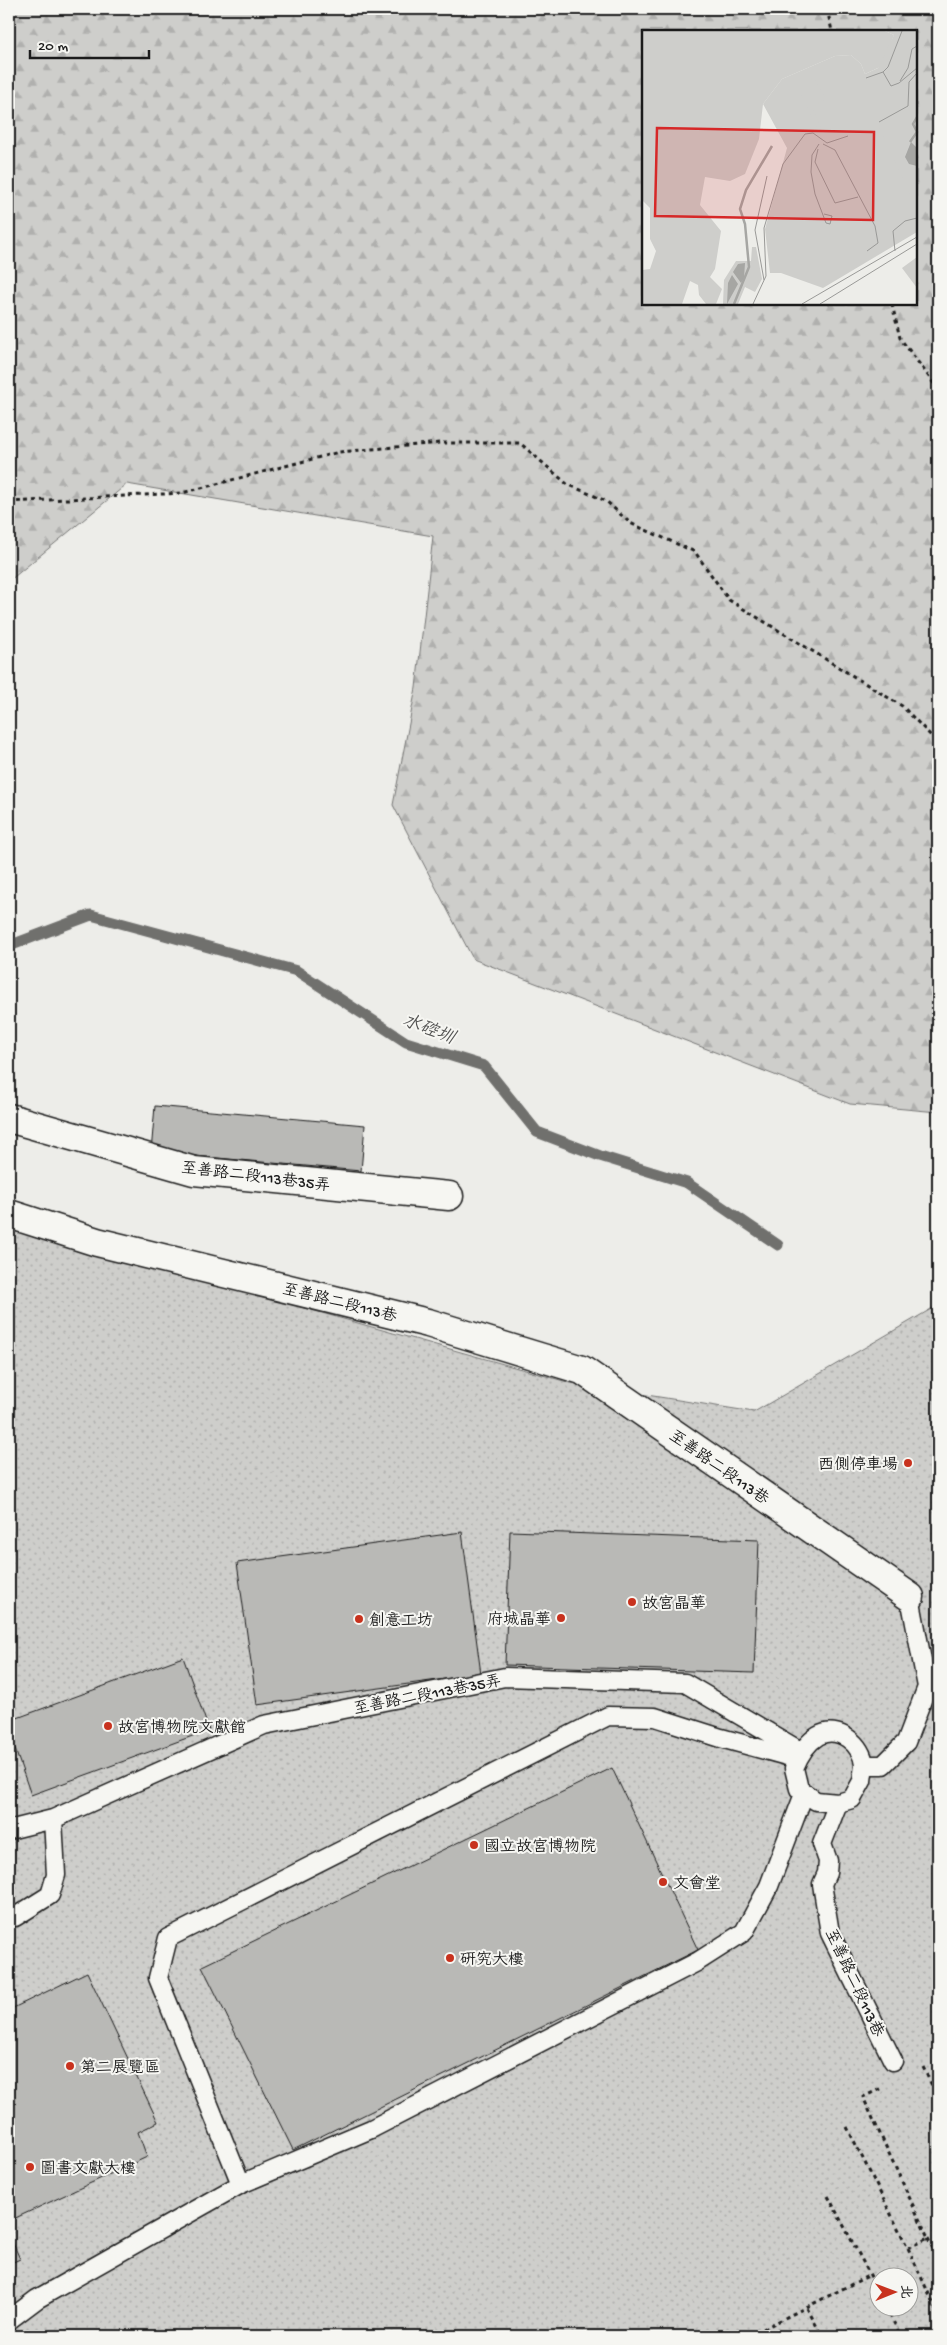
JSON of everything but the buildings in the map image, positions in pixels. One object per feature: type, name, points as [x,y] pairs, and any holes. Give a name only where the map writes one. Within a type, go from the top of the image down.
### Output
[{"type":"street","name":"至善路二段113巷35弄","points":[[9,1118],[194,1171],[449,1196]]},
{"type":"street","name":"至善路二段113巷","points":[[9,1214],[96,1242],[428,1323],[582,1370],[910,1597]]},
{"type":"lane","name":"至善路二段113巷","points":[[864,1765],[883,1765],[906,1742],[927,1687],[910,1597]]},
{"type":"lane","name":"至善路二段113巷35弄","points":[[9,1830],[53,1819],[264,1725],[505,1677],[685,1683],[800,1755]]},
{"type":"lane","points":[[241,2184],[158,1978],[168,1938],[608,1716],[655,1717],[721,1738],[800,1755]]},
{"type":"lane","points":[[828,1733],[842,1736],[858,1747],[864,1756],[864,1765],[862,1781],[852,1799],[838,1803],[824,1803],[804,1794],[796,1781],[794,1768],[800,1755],[818,1736],[828,1733]]},
{"type":"lane","points":[[9,2320],[37,2299],[241,2184],[371,2130],[697,1962],[744,1932],[769,1886],[804,1794]]},
{"type":"lane","name":"至善路二段113巷","points":[[838,1803],[822,1844],[828,1861],[827,1873],[822,1884],[830,1933],[893,2061]]},
{"type":"lane","points":[[9,1917],[15,1917],[50,1895],[56,1875],[53,1819]]},
{"type":"path","points":[[826,9],[832,30]]},
{"type":"path","points":[[892,305],[900,338],[938,389]]},
{"type":"path","points":[[9,502],[182,493],[339,452],[440,443],[520,443],[567,484],[606,501],[630,523],[695,552],[729,600],[902,706],[938,743]]},
{"type":"path","points":[[875,2121],[938,2260]]},
{"type":"path","points":[[847,2127],[908,2248],[938,2314]]},
{"type":"path","points":[[749,2336],[870,2275],[828,2196]]},
{"type":"path","points":[[908,2248],[928,2238]]},
{"type":"path","points":[[807,2308],[822,2336]]},
{"type":"path","points":[[891,2318],[901,2336]]},
{"type":"path","points":[[50,2331],[52,2336]]},
{"type":"green space","points":[[9,9],[938,9],[938,1112],[850,1104],[473,959],[393,805],[416,688],[433,536],[127,484],[9,581]]},
{"type":"green space","name":"國立故宮博物院","points":[[9,1225],[571,1383],[754,1412],[938,1305],[938,2336],[9,2336]]},
{"type":"waterway","name":"水硿圳","points":[[9,946],[91,915],[297,971],[406,1042],[484,1066],[537,1132],[600,1156],[687,1183],[778,1245]]},
{"type":"place","name":"西側停車場","points":[[908,1463]]},
{"type":"place","name":"故宮晶華","points":[[632,1602]]},
{"type":"place","name":"府城晶華","points":[[561,1618]]},
{"type":"place","name":"創意工坊","points":[[359,1619]]},
{"type":"place","name":"故宮博物院文獻館","points":[[108,1726]]},
{"type":"place","name":"國立故宮博物院","points":[[474,1845]]},
{"type":"place","name":"文會堂","points":[[663,1882]]},
{"type":"place","name":"研究大樓","points":[[450,1958]]},
{"type":"place","name":"第二展覽區","points":[[70,2066]]},
{"type":"place","name":"圖書文獻大樓","points":[[30,2167]]}]
